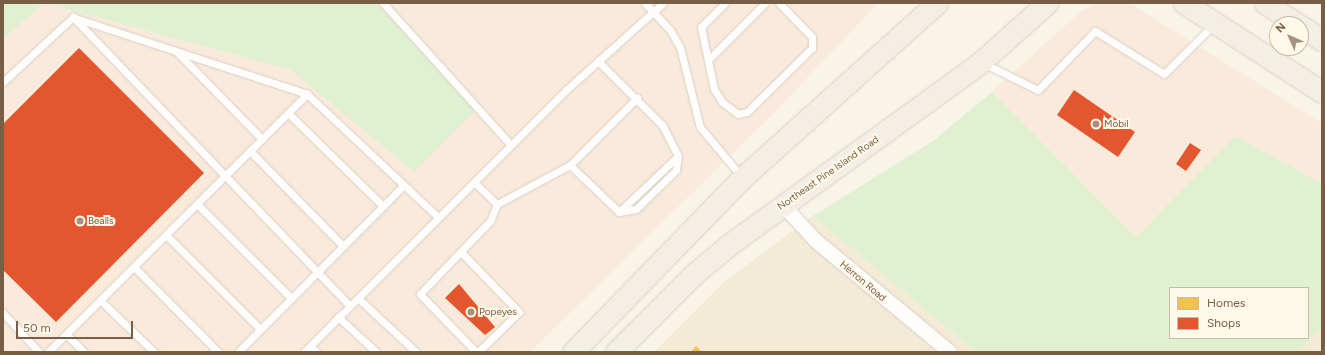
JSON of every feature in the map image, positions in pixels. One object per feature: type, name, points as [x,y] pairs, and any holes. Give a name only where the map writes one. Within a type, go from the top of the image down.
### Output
[{"type":"main road","points":[[573,352],[742,178],[937,3]]},
{"type":"main road","name":"Northeast Pine Island Road","points":[[624,350],[693,275],[782,204],[981,62],[1047,3]]},
{"type":"main road","points":[[1184,3],[1214,24],[1322,92]]},
{"type":"main road","points":[[1309,31],[1322,40]]},
{"type":"street","name":"Herron Road","points":[[782,204],[815,240],[950,352]]},
{"type":"lane","points":[[383,3],[511,145]]},
{"type":"lane","points":[[646,3],[670,30],[680,47],[700,127],[742,178]]},
{"type":"lane","points":[[304,352],[511,145],[598,61],[664,3]]},
{"type":"lane","points":[[724,3],[701,27],[714,89],[722,102],[738,114],[747,112],[813,43],[779,3]]},
{"type":"lane","points":[[708,60],[765,3]]},
{"type":"lane","points":[[73,17],[307,94],[438,218]]},
{"type":"lane","points":[[3,82],[73,17]]},
{"type":"lane","points":[[73,17],[350,306]]},
{"type":"lane","points":[[981,62],[1038,90],[1095,31],[1164,74],[1214,24]]},
{"type":"lane","points":[[176,51],[262,139]]},
{"type":"lane","points":[[570,165],[619,212],[636,209],[676,170],[678,156],[663,126],[637,98],[598,61]]},
{"type":"lane","points":[[48,352],[307,94]]},
{"type":"lane","points":[[461,252],[519,312],[477,352],[420,294],[490,221],[497,204],[570,165],[637,98]]},
{"type":"lane","points":[[288,113],[383,206]]},
{"type":"lane","points":[[250,151],[343,246]]},
{"type":"lane","points":[[474,182],[497,204]]},
{"type":"lane","points":[[238,352],[404,185]]},
{"type":"lane","points":[[197,204],[291,298]]},
{"type":"lane","points":[[166,235],[260,329]]},
{"type":"lane","points":[[134,267],[218,352]]},
{"type":"lane","points":[[358,298],[416,352]]},
{"type":"lane","points":[[100,300],[154,352]]},
{"type":"lane","points":[[3,313],[36,351]]},
{"type":"lane","points":[[338,317],[376,352]]},
{"type":"lane","points":[[66,334],[84,352]]},
{"type":"lane","points":[[310,346],[317,352]]},
{"type":"shaded area","points":[[44,3],[291,70],[414,171],[479,107],[376,3],[878,3],[778,109],[530,352],[3,352],[3,39]]},
{"type":"shaded area","points":[[1096,3],[1129,3],[1322,123],[1322,183],[1235,136],[1136,237],[992,92],[1079,13]]},
{"type":"shaded area","points":[[813,216],[976,352],[654,352],[724,282]]},
{"type":"shaded area","points":[[1322,327],[1322,352],[1298,352]]},
{"type":"green space","points":[[3,3],[44,3],[3,39]]},
{"type":"green space","points":[[44,3],[376,3],[479,107],[414,172],[291,70]]},
{"type":"green space","points":[[992,92],[1136,237],[1235,136],[1322,183],[1322,327],[1298,352],[976,352],[813,216],[933,141]]},
{"type":"building: Homes","points":[[696,346],[702,352],[691,352]]},
{"type":"building: Shops","name":"Bealls","points":[[79,48],[204,173],[56,322],[3,270],[3,124]]},
{"type":"building: Shops","name":"Mobil","points":[[1074,90],[1135,132],[1118,157],[1057,115]]},
{"type":"building: Shops","points":[[1190,143],[1201,150],[1186,171],[1176,164]]},
{"type":"building: Shops","name":"Popeyes","points":[[459,284],[495,327],[485,335],[445,298]]},
{"type":"place","name":"Mobil","points":[[1096,124]]},
{"type":"place","name":"Bealls","points":[[80,221]]},
{"type":"place","name":"Popeyes","points":[[471,312]]}]
